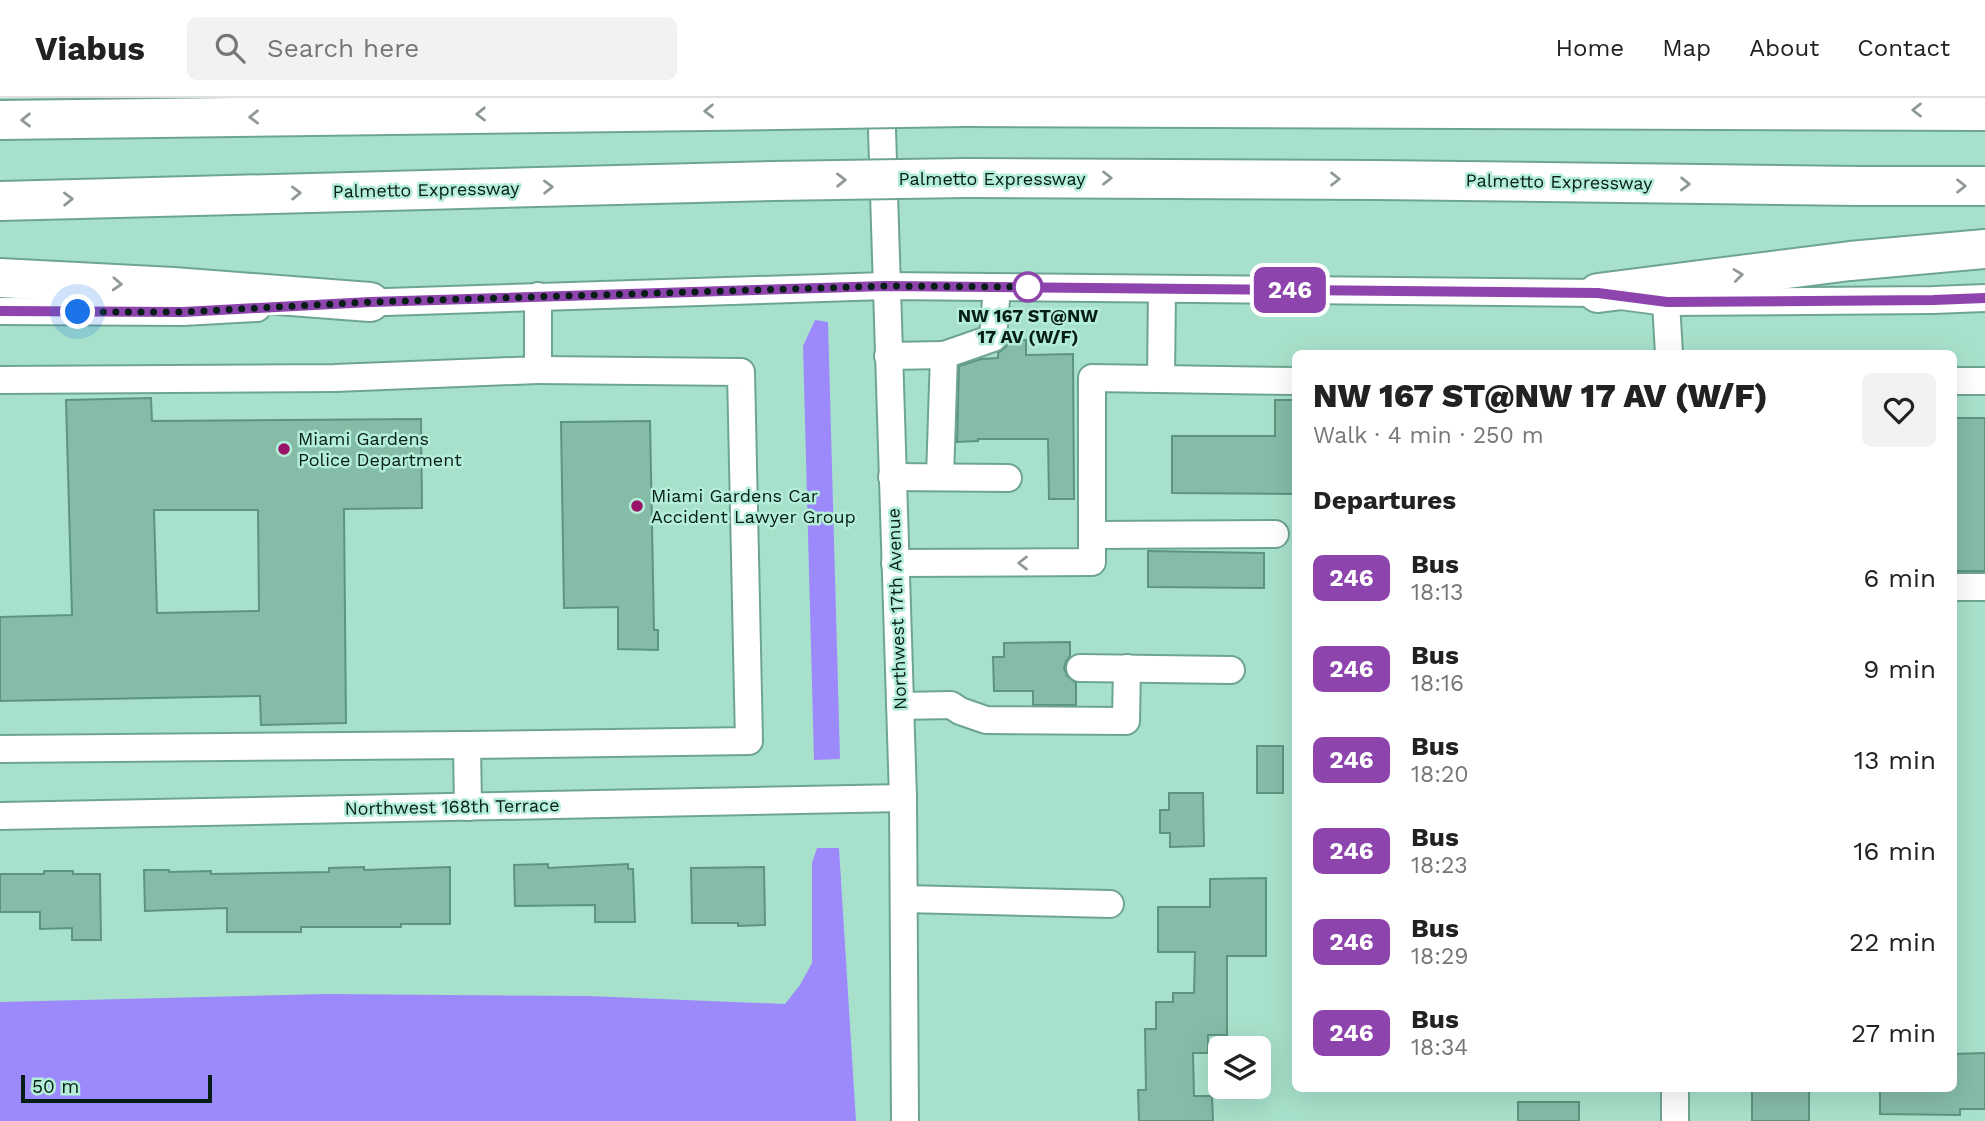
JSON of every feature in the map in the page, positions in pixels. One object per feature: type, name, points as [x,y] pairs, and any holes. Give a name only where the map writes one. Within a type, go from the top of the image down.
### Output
[{"type":"highway","points":[[0,120],[963,107],[1985,111]]},
{"type":"highway","name":"Palmetto Expressway","points":[[0,201],[965,178],[1985,186]]},
{"type":"highway","points":[[1598,293],[1850,261],[1985,250]]},
{"type":"highway","points":[[0,278],[173,287],[370,302]]},
{"type":"street","name":"Northwest 17th Avenue","points":[[881,98],[903,798],[905,1121]]},
{"type":"street","points":[[0,311],[183,312],[370,302],[886,286],[1598,293],[1667,302],[1985,298]]},
{"type":"street","points":[[888,356],[944,355],[993,338],[997,287]]},
{"type":"street","points":[[1161,379],[1162,289]]},
{"type":"street","points":[[538,296],[538,370]]},
{"type":"street","points":[[1667,302],[1669,350]]},
{"type":"street","points":[[940,477],[944,355]]},
{"type":"street","points":[[0,380],[335,378],[538,370],[741,372],[748,741],[0,749]]},
{"type":"street","points":[[895,563],[1092,562],[1092,379],[1292,381]]},
{"type":"street","points":[[1957,381],[1985,381]]},
{"type":"street","points":[[892,477],[1008,478]]},
{"type":"street","points":[[1092,535],[1275,534]]},
{"type":"street","points":[[1957,587],[1985,587]]},
{"type":"street","points":[[1080,668],[1231,670]]},
{"type":"street","points":[[900,706],[951,705],[960,712],[986,720],[1126,721],[1127,668]]},
{"type":"street","points":[[467,745],[468,807]]},
{"type":"street","name":"Northwest 168th Terrace","points":[[0,816],[903,798]]},
{"type":"street","points":[[904,899],[1110,904]]},
{"type":"street","points":[[1675,1092],[1675,1121]]},
{"type":"shaded area","points":[[815,320],[828,322],[840,759],[814,760],[803,346]]},
{"type":"shaded area","points":[[817,848],[839,848],[856,1121],[0,1121],[0,1002],[326,994],[588,996],[785,1004],[812,963],[812,863]]},
{"type":"building","points":[[1009,339],[1026,340],[1026,355],[1073,354],[1074,499],[1049,499],[1048,439],[978,439],[957,442],[959,366],[981,359],[998,358],[998,353],[1006,347]]},
{"type":"building","points":[[151,398],[152,421],[421,419],[422,508],[344,509],[346,723],[261,725],[260,696],[0,701],[0,617],[72,615],[66,400]],"holes":[[[154,510],[258,510],[259,611],[157,613]]]},
{"type":"building","points":[[1275,400],[1292,400],[1292,494],[1172,493],[1172,436],[1275,436]]},
{"type":"building","points":[[1957,418],[1985,418],[1985,571],[1957,571]]},
{"type":"building","points":[[650,421],[654,630],[658,630],[658,650],[618,649],[618,607],[564,608],[561,422]]},
{"type":"building","points":[[1148,551],[1264,553],[1264,588],[1148,587]]},
{"type":"building","points":[[1070,642],[1070,656],[1064,668],[1067,676],[1076,683],[1076,705],[1033,705],[1033,691],[994,691],[993,657],[1004,657],[1004,643]]},
{"type":"building","points":[[1257,746],[1283,746],[1283,793],[1257,793]]},
{"type":"building","points":[[1169,793],[1203,793],[1204,846],[1170,847],[1170,833],[1160,833],[1160,810],[1169,810]]},
{"type":"building","points":[[548,864],[548,868],[628,864],[628,869],[633,869],[635,922],[595,922],[595,905],[515,906],[514,865]]},
{"type":"building","points":[[364,867],[364,870],[450,867],[450,924],[301,927],[301,932],[227,932],[227,908],[145,911],[144,870],[211,871],[211,874],[329,872],[329,868]]},
{"type":"building","points":[[764,867],[765,925],[692,923],[691,868]]},
{"type":"building","points":[[44,871],[100,874],[101,940],[72,940],[72,928],[40,929],[40,912],[0,912],[0,874],[44,874]]},
{"type":"building","points":[[1266,878],[1266,956],[1227,956],[1227,1035],[1208,1035],[1208,1053],[1193,1053],[1194,1096],[1208,1096],[1208,1099],[1212,1099],[1213,1121],[1139,1121],[1138,1090],[1146,1090],[1145,1029],[1156,1029],[1156,1002],[1173,1002],[1173,993],[1194,993],[1195,952],[1158,952],[1158,907],[1210,907],[1210,879]]},
{"type":"building","points":[[1985,1053],[1985,1109],[1960,1109],[1960,1115],[1880,1114],[1880,1092],[1957,1092],[1957,1054]]},
{"type":"building","points":[[1752,1092],[1809,1092],[1809,1121],[1752,1121]]},
{"type":"building","points":[[1518,1102],[1579,1102],[1579,1121],[1518,1121]]},
{"type":"bus line","name":"246","points":[[0,311],[183,312],[370,302],[886,286],[1598,293],[1667,302],[1985,298]]},
{"type":"place","name":"NW 167 ST@NW 17 AV (W/F)","points":[[1028,287]]},
{"type":"place","name":"Miami Gardens Police Department","points":[[284,449]]},
{"type":"place","name":"Miami Gardens Car Accident Lawyer Group","points":[[637,506]]},
{"type":"route","points":[[78,312],[183,312],[370,302],[886,286],[1028,287]]}]
